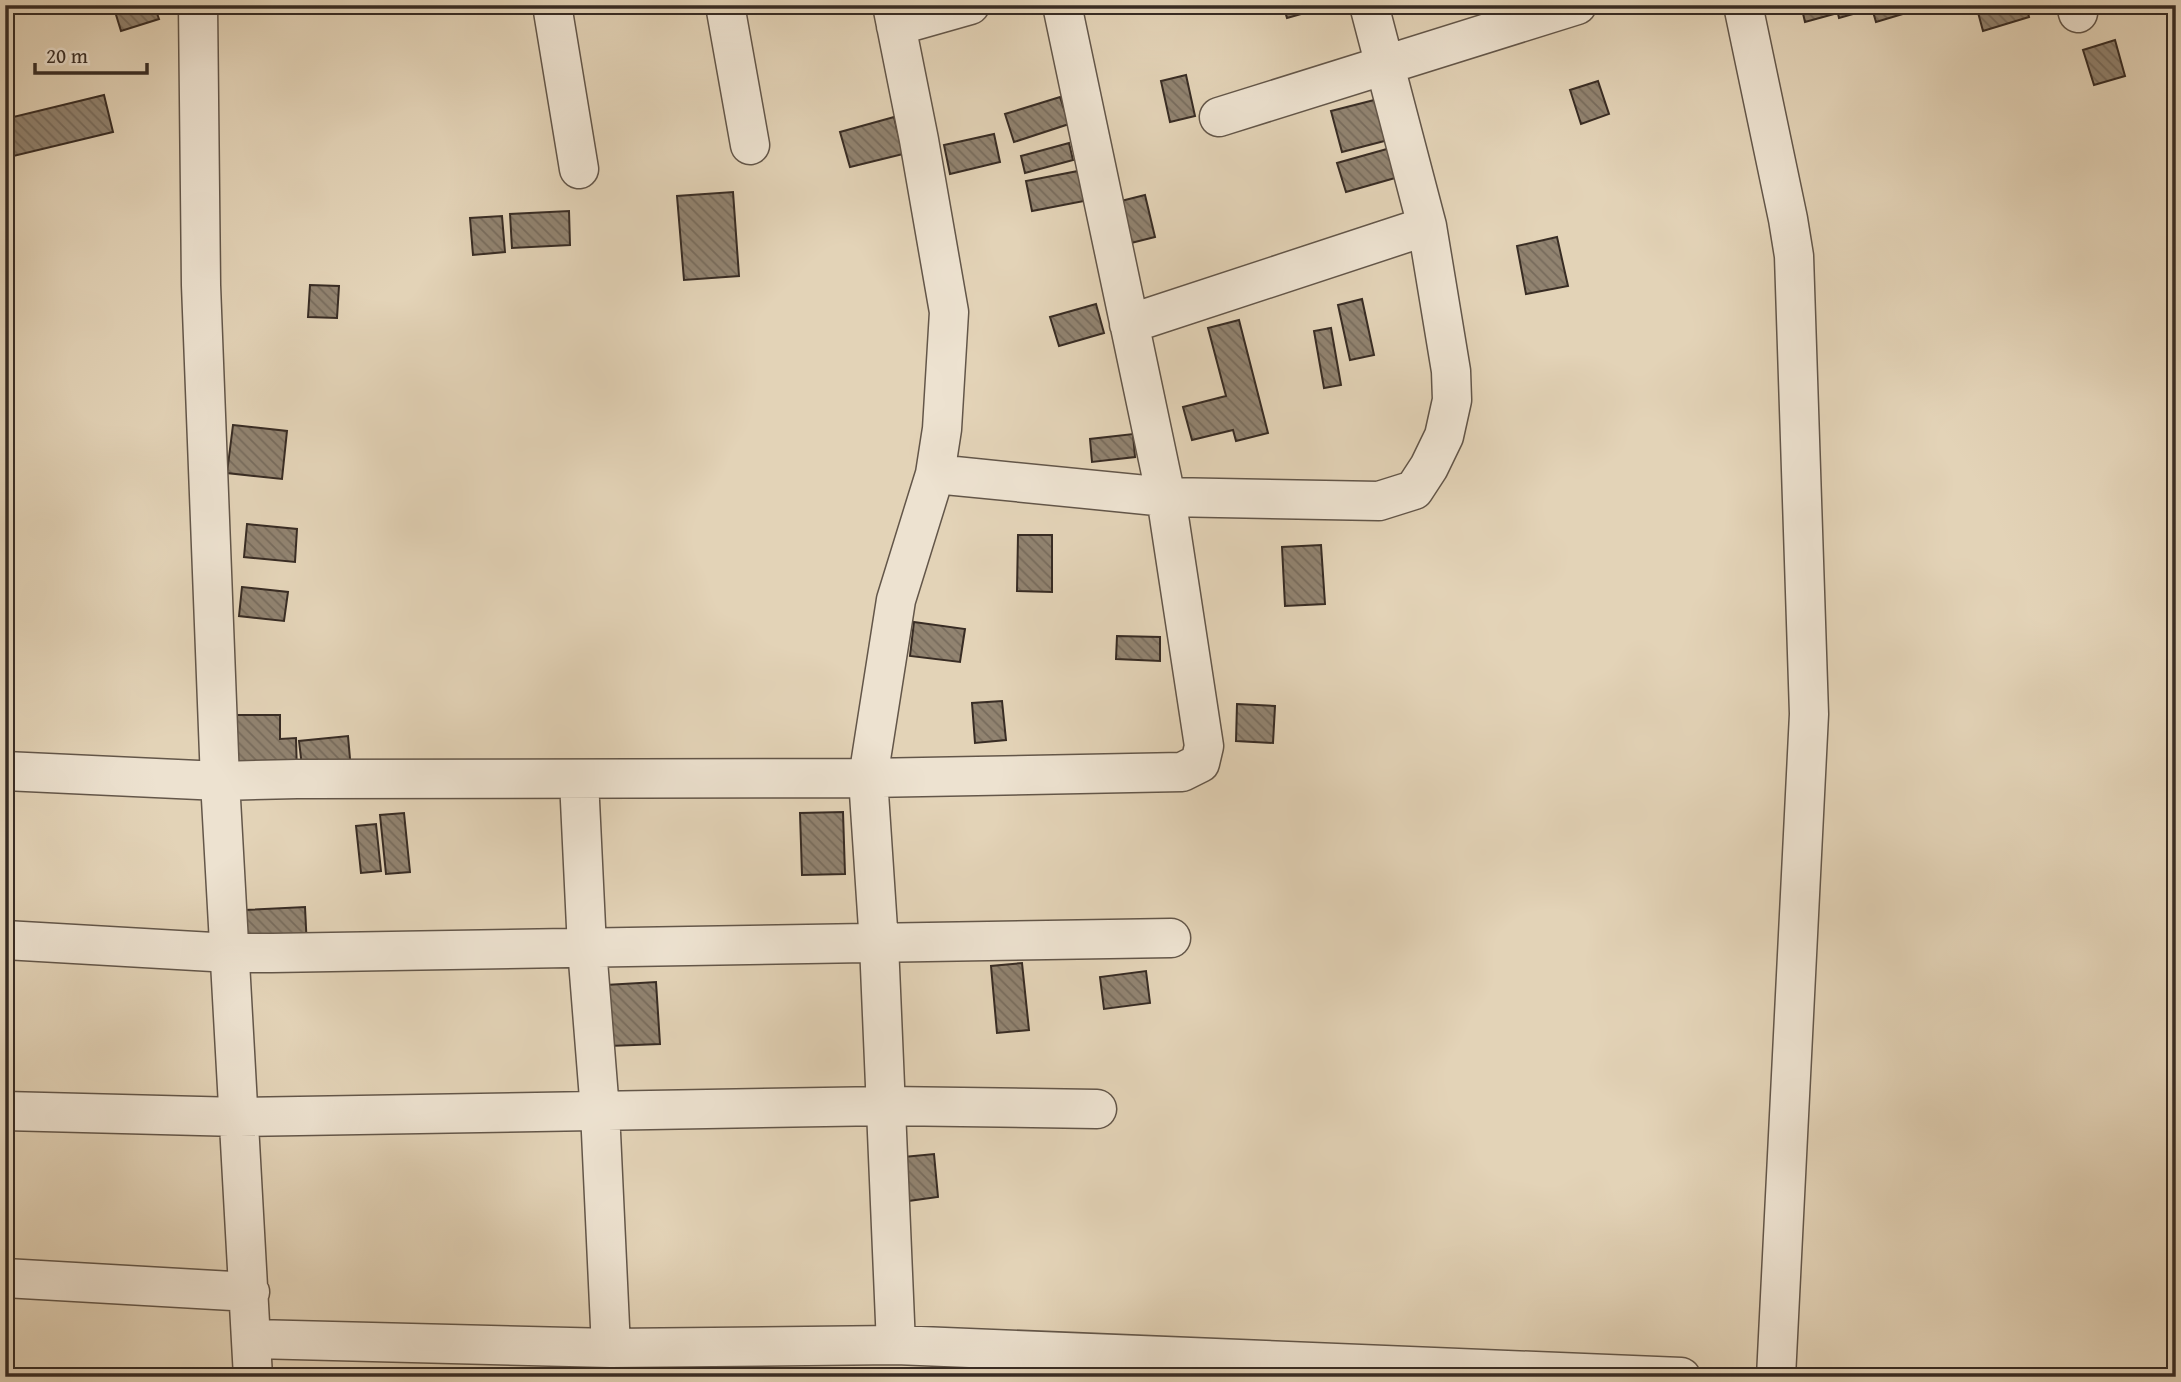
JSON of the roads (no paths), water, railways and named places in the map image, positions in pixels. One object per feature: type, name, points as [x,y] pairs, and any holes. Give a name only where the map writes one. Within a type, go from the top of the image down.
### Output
[{"type":"street","points":[[198,5],[201,285],[220,781],[253,1377]]},
{"type":"street","points":[[552,5],[579,169]]},
{"type":"street","points":[[725,5],[750,145]]},
{"type":"street","points":[[896,1345],[879,944],[868,778],[896,600],[935,474],[942,429],[948,296],[894,16],[970,5]]},
{"type":"street","points":[[5,771],[220,781],[868,778],[1182,772],[1200,763],[1205,746],[1166,497],[1062,5]]},
{"type":"street","points":[[935,474],[1166,497],[1379,501],[1414,490],[1444,436],[1452,400],[1451,372],[1427,226],[1369,5]]},
{"type":"street","points":[[1219,117],[1577,5]]},
{"type":"street","points":[[1743,5],[1794,256],[1809,682],[1776,1377]]},
{"type":"street","points":[[1129,324],[1427,226]]},
{"type":"street","points":[[579,779],[587,948],[600,1111],[611,1349]]},
{"type":"street","points":[[5,940],[230,953],[1171,938]]},
{"type":"street","points":[[5,1111],[239,1117],[887,1106],[1097,1109]]},
{"type":"street","points":[[5,1278],[250,1292]]},
{"type":"street","points":[[252,1339],[611,1349],[896,1345],[1681,1377]]}]
